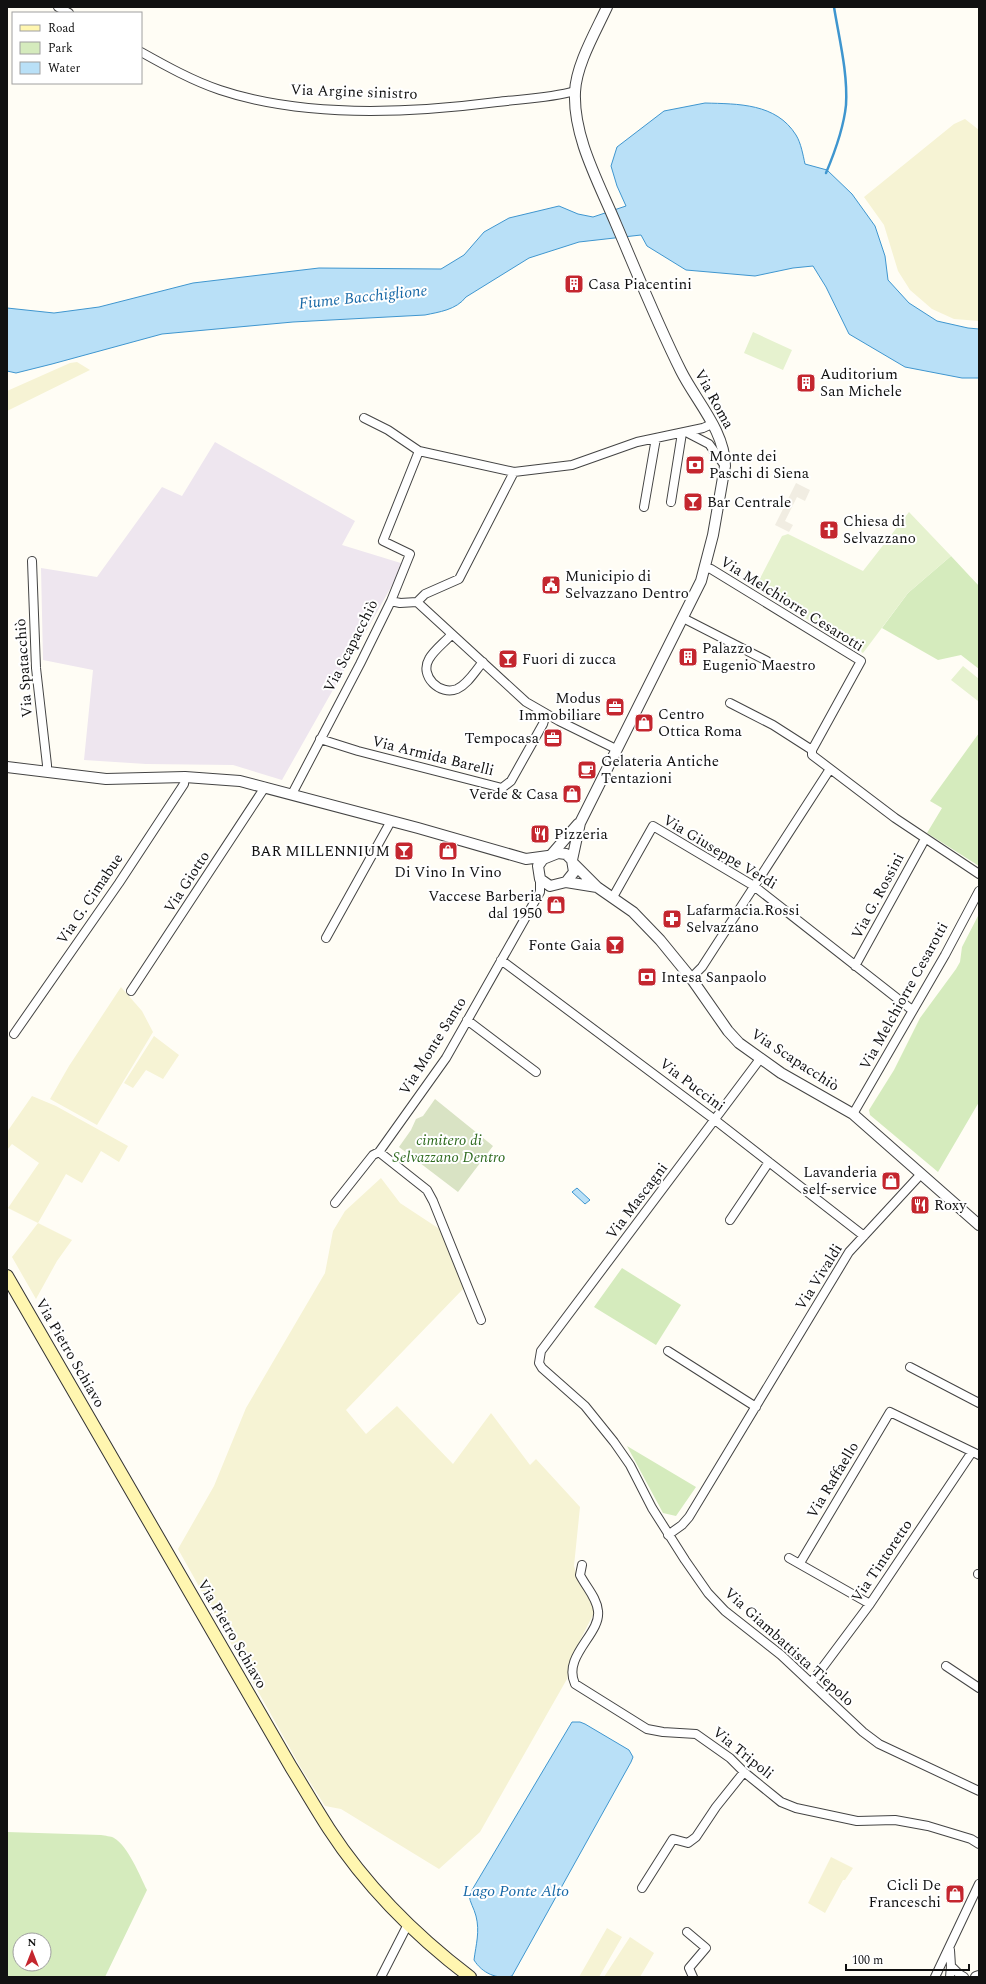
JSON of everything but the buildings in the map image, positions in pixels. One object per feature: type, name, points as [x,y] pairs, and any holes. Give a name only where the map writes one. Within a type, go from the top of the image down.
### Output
[{"type":"main road","name":"Via Pietro Schiavo","points":[[7,1276],[291,1767],[330,1830],[374,1888],[408,1924],[470,1977]]},
{"type":"street","points":[[58,7],[67,12]]},
{"type":"street","points":[[575,96],[579,73],[607,7]]},
{"type":"street","name":"Via Argine sinistro","points":[[142,53],[169,68],[220,90],[265,102],[328,108],[393,110],[458,107],[575,96]]},
{"type":"street","name":"Via Roma","points":[[573,862],[580,823],[698,588],[705,568],[725,466],[725,456],[719,438],[682,372],[626,248],[590,162],[579,130],[575,96]]},
{"type":"street","points":[[364,418],[388,430],[419,451],[514,472],[572,466],[637,442],[684,433],[712,424]]},
{"type":"street","points":[[684,433],[700,438],[709,444],[725,466]]},
{"type":"street","points":[[671,502],[684,433]]},
{"type":"street","points":[[644,507],[656,438]]},
{"type":"street","points":[[700,438],[719,438]]},
{"type":"street","points":[[391,600],[410,554],[383,541],[419,451]]},
{"type":"street","points":[[514,472],[459,579],[425,594],[417,602],[526,702],[546,714],[616,749]]},
{"type":"street","name":"Via Spatacchiò","points":[[32,561],[36,668],[47,772]]},
{"type":"street","name":"Via Melchiorre Cesarotti","points":[[705,568],[716,573],[861,661],[812,750]]},
{"type":"street","name":"Via Scapacchiò","points":[[292,794],[360,664],[391,600],[400,603],[417,602]]},
{"type":"street","points":[[683,618],[766,661]]},
{"type":"street","points":[[452,634],[428,660],[426,671],[429,680],[447,690],[455,690],[464,686],[483,662]]},
{"type":"street","points":[[730,703],[773,725],[812,750],[812,756],[925,839],[979,874]]},
{"type":"street","name":"Via Armida Barelli","points":[[320,739],[358,751],[502,788],[511,781],[543,724],[546,714]]},
{"type":"street","points":[[7,767],[106,779],[185,777],[224,779],[265,787],[391,820],[527,859],[562,853],[573,862],[574,872],[566,882],[550,886],[545,884],[539,877],[527,859]]},
{"type":"street","points":[[691,978],[702,967],[830,769]]},
{"type":"street","name":"Via G. Cimabue","points":[[14,1034],[119,883],[184,784],[185,777]]},
{"type":"street","name":"Via Giotto","points":[[131,991],[265,787]]},
{"type":"street","points":[[326,938],[391,820]]},
{"type":"street","name":"Via Roma","points":[[550,855],[580,823]]},
{"type":"street","name":"Via Giuseppe Verdi","points":[[613,897],[652,826],[754,886],[912,1010]]},
{"type":"street","name":"Via G. Rossini","points":[[855,966],[925,839]]},
{"type":"street","points":[[539,877],[540,862],[550,855]]},
{"type":"street","name":"Via Scapacchiò","points":[[573,862],[596,887],[613,897],[633,912],[660,940],[691,978],[728,1031],[739,1043],[760,1059],[853,1114],[979,1225]]},
{"type":"street","name":"Via Monte Santo","points":[[539,877],[540,892]]},
{"type":"street","name":"Via Scapacchiò","points":[[566,882],[596,887]]},
{"type":"street","name":"Via Monte Santo","points":[[335,1203],[373,1154],[379,1152],[446,1058],[540,892],[550,886]]},
{"type":"street","name":"Via Melchiorre Cesarotti","points":[[853,1114],[945,955],[979,891]]},
{"type":"street","name":"Via Puccini","points":[[502,960],[716,1120],[864,1236]]},
{"type":"street","points":[[467,1020],[536,1072]]},
{"type":"street","name":"Via Mascagni","points":[[539,1360],[542,1351],[716,1120],[760,1059]]},
{"type":"street","points":[[379,1152],[427,1190],[434,1201],[481,1320]]},
{"type":"street","points":[[730,1220],[769,1162]]},
{"type":"street","name":"Via Vivaldi","points":[[668,1535],[682,1525],[689,1517],[849,1252],[920,1174]]},
{"type":"street","points":[[668,1351],[756,1407]]},
{"type":"street","name":"Via Giambattista Tiepolo","points":[[539,1360],[542,1368],[585,1406],[614,1442],[630,1465],[668,1535],[708,1593],[725,1611],[760,1638],[863,1732],[879,1744],[979,1791]]},
{"type":"street","points":[[910,1367],[979,1403]]},
{"type":"street","name":"Via Raffaello","points":[[800,1563],[890,1412],[976,1454]]},
{"type":"street","name":"Via Tintoretto","points":[[811,1683],[870,1604],[976,1454]]},
{"type":"street","points":[[789,1558],[870,1604]]},
{"type":"street","name":"Via Tripoli","points":[[582,1565],[580,1576],[597,1604],[599,1613],[593,1628],[582,1644],[577,1657],[572,1677],[575,1684],[647,1729],[663,1732],[696,1734],[730,1758],[744,1772],[781,1802],[796,1808],[857,1821],[895,1820],[928,1826],[970,1839],[979,1844]]},
{"type":"street","points":[[946,1666],[979,1688]]},
{"type":"street","points":[[642,1888],[673,1839],[688,1843],[696,1837],[716,1807],[744,1772]]},
{"type":"street","points":[[937,1976],[979,1884]]},
{"type":"street","points":[[381,1977],[408,1924]]},
{"type":"street","points":[[687,1932],[706,1948],[689,1968],[693,1977]]},
{"type":"street","points":[[950,1949],[950,1977]]},
{"type":"street","points":[[951,1966],[964,1977]]},
{"type":"shaded area","points":[[965,119],[979,130],[979,321],[954,319],[932,309],[910,290],[898,271],[884,225],[864,197],[954,124]]},
{"type":"shaded area","points":[[77,362],[90,370],[7,411],[7,391],[70,363]]},
{"type":"shaded area","points":[[215,442],[355,521],[342,545],[404,564],[282,780],[233,765],[146,764],[84,760],[93,670],[43,660],[41,568],[97,577],[162,487],[182,496]]},
{"type":"shaded area","points":[[796,483],[810,490],[805,501],[797,497],[785,521],[793,525],[789,532],[775,525]]},
{"type":"shaded area","points":[[121,987],[142,1011],[153,1032],[97,1125],[50,1099],[69,1066]]},
{"type":"shaded area","points":[[154,1036],[179,1055],[163,1079],[146,1070],[133,1088],[124,1083]]},
{"type":"shaded area","points":[[32,1096],[56,1106],[128,1146],[119,1162],[101,1151],[82,1183],[66,1174],[38,1223],[8,1208],[39,1163],[12,1144],[7,1150],[7,1132]]},
{"type":"shaded area","points":[[381,1178],[400,1203],[441,1230],[464,1288],[346,1410],[366,1434],[397,1406],[453,1464],[491,1413],[530,1465],[536,1459],[580,1507],[574,1566],[578,1579],[590,1598],[594,1613],[573,1654],[567,1679],[480,1832],[439,1869],[341,1809],[325,1806],[301,1768],[178,1549],[214,1486],[246,1408],[325,1273],[333,1231],[345,1211]]},
{"type":"shaded area","points":[[38,1223],[72,1240],[57,1261],[36,1299],[12,1257]]},
{"type":"shaded area","points":[[831,1857],[853,1868],[845,1880],[843,1880],[825,1913],[808,1903]]},
{"type":"shaded area","points":[[607,1928],[622,1937],[599,1977],[579,1977]]},
{"type":"shaded area","points":[[630,1937],[654,1953],[640,1977],[604,1977]]},
{"type":"green space","points":[[753,332],[792,350],[783,370],[744,353]]},
{"type":"green space","points":[[909,512],[951,556],[908,593],[863,653],[755,588],[782,536],[788,534],[863,571]]},
{"type":"green space","points":[[951,556],[979,586],[979,669],[961,655],[938,660],[882,628],[908,593]]},
{"type":"green space","points":[[963,666],[979,679],[978,701],[951,680]]},
{"type":"green space","points":[[979,733],[979,866],[927,833],[942,808],[930,801]]},
{"type":"green space","points":[[979,914],[979,1102],[938,1172],[870,1115],[869,1110],[894,1070],[920,1018],[960,962],[962,947]]},
{"type":"green space","name":"cimitero di Selvazzano Dentro","points":[[435,1099],[493,1146],[458,1192],[399,1147],[411,1130],[416,1119],[423,1116]]},
{"type":"green space","points":[[622,1268],[681,1305],[656,1345],[594,1307]]},
{"type":"green space","points":[[627,1446],[696,1487],[676,1516],[663,1513]]},
{"type":"green space","points":[[7,1832],[101,1835],[113,1837],[129,1854],[147,1890],[105,1977],[7,1977]]},
{"type":"water","name":"Fiume Bacchiglione","points":[[705,103],[755,107],[767,111],[788,124],[798,138],[805,164],[827,170],[852,194],[875,226],[885,256],[888,280],[909,303],[937,321],[979,329],[979,378],[962,378],[905,367],[849,334],[826,287],[813,266],[793,268],[755,276],[686,270],[647,246],[641,235],[579,242],[529,258],[466,297],[452,308],[436,313],[425,315],[293,322],[162,334],[16,373],[7,371],[7,308],[54,313],[99,307],[193,283],[319,268],[441,269],[464,255],[484,232],[509,218],[559,206],[578,214],[593,217],[626,206],[617,186],[611,166],[617,147],[664,111]]},
{"type":"water","points":[[577,1188],[590,1200],[585,1204],[572,1192]]},
{"type":"water","name":"Lago Ponte Alto","points":[[572,1722],[580,1722],[585,1724],[629,1750],[633,1757],[512,1976],[495,1976],[481,1969],[474,1960],[478,1927],[469,1895]]},
{"type":"waterway","points":[[826,173],[838,139],[846,105],[846,81],[834,7]]},
{"type":"place","name":"Casa Piacentini","points":[[574,284]]},
{"type":"place","name":"Auditorium San Michele","points":[[806,383]]},
{"type":"place","name":"Monte dei Paschi di Siena","points":[[695,465]]},
{"type":"place","name":"Bar Centrale","points":[[693,502]]},
{"type":"place","name":"Chiesa di Selvazzano","points":[[829,530]]},
{"type":"place","name":"Municipio di Selvazzano Dentro","points":[[551,585]]},
{"type":"place","name":"Palazzo Eugenio Maestro","points":[[688,657]]},
{"type":"place","name":"Fuori di zucca","points":[[508,659]]},
{"type":"place","name":"Modus Immobiliare","points":[[615,707]]},
{"type":"place","name":"Centro Ottica Roma","points":[[644,723]]},
{"type":"place","name":"Tempocasa","points":[[553,738]]},
{"type":"place","name":"Gelateria Antiche Tentazioni","points":[[587,770]]},
{"type":"place","name":"Verde & Casa","points":[[572,794]]},
{"type":"place","name":"Pizzeria","points":[[540,834]]},
{"type":"place","name":"BAR MILLENNIUM","points":[[404,851]]},
{"type":"place","name":"Di Vino In Vino","points":[[448,851]]},
{"type":"place","name":"Vaccese Barberia dal 1950","points":[[556,905]]},
{"type":"place","name":"Lafarmacia.Rossi Selvazzano","points":[[672,919]]},
{"type":"place","name":"Fonte Gaia","points":[[615,945]]},
{"type":"place","name":"Intesa Sanpaolo","points":[[647,977]]},
{"type":"place","name":"Lavanderia self-service","points":[[891,1181]]},
{"type":"place","name":"Roxy","points":[[920,1205]]},
{"type":"place","name":"Cicli De Franceschi","points":[[955,1894]]}]
